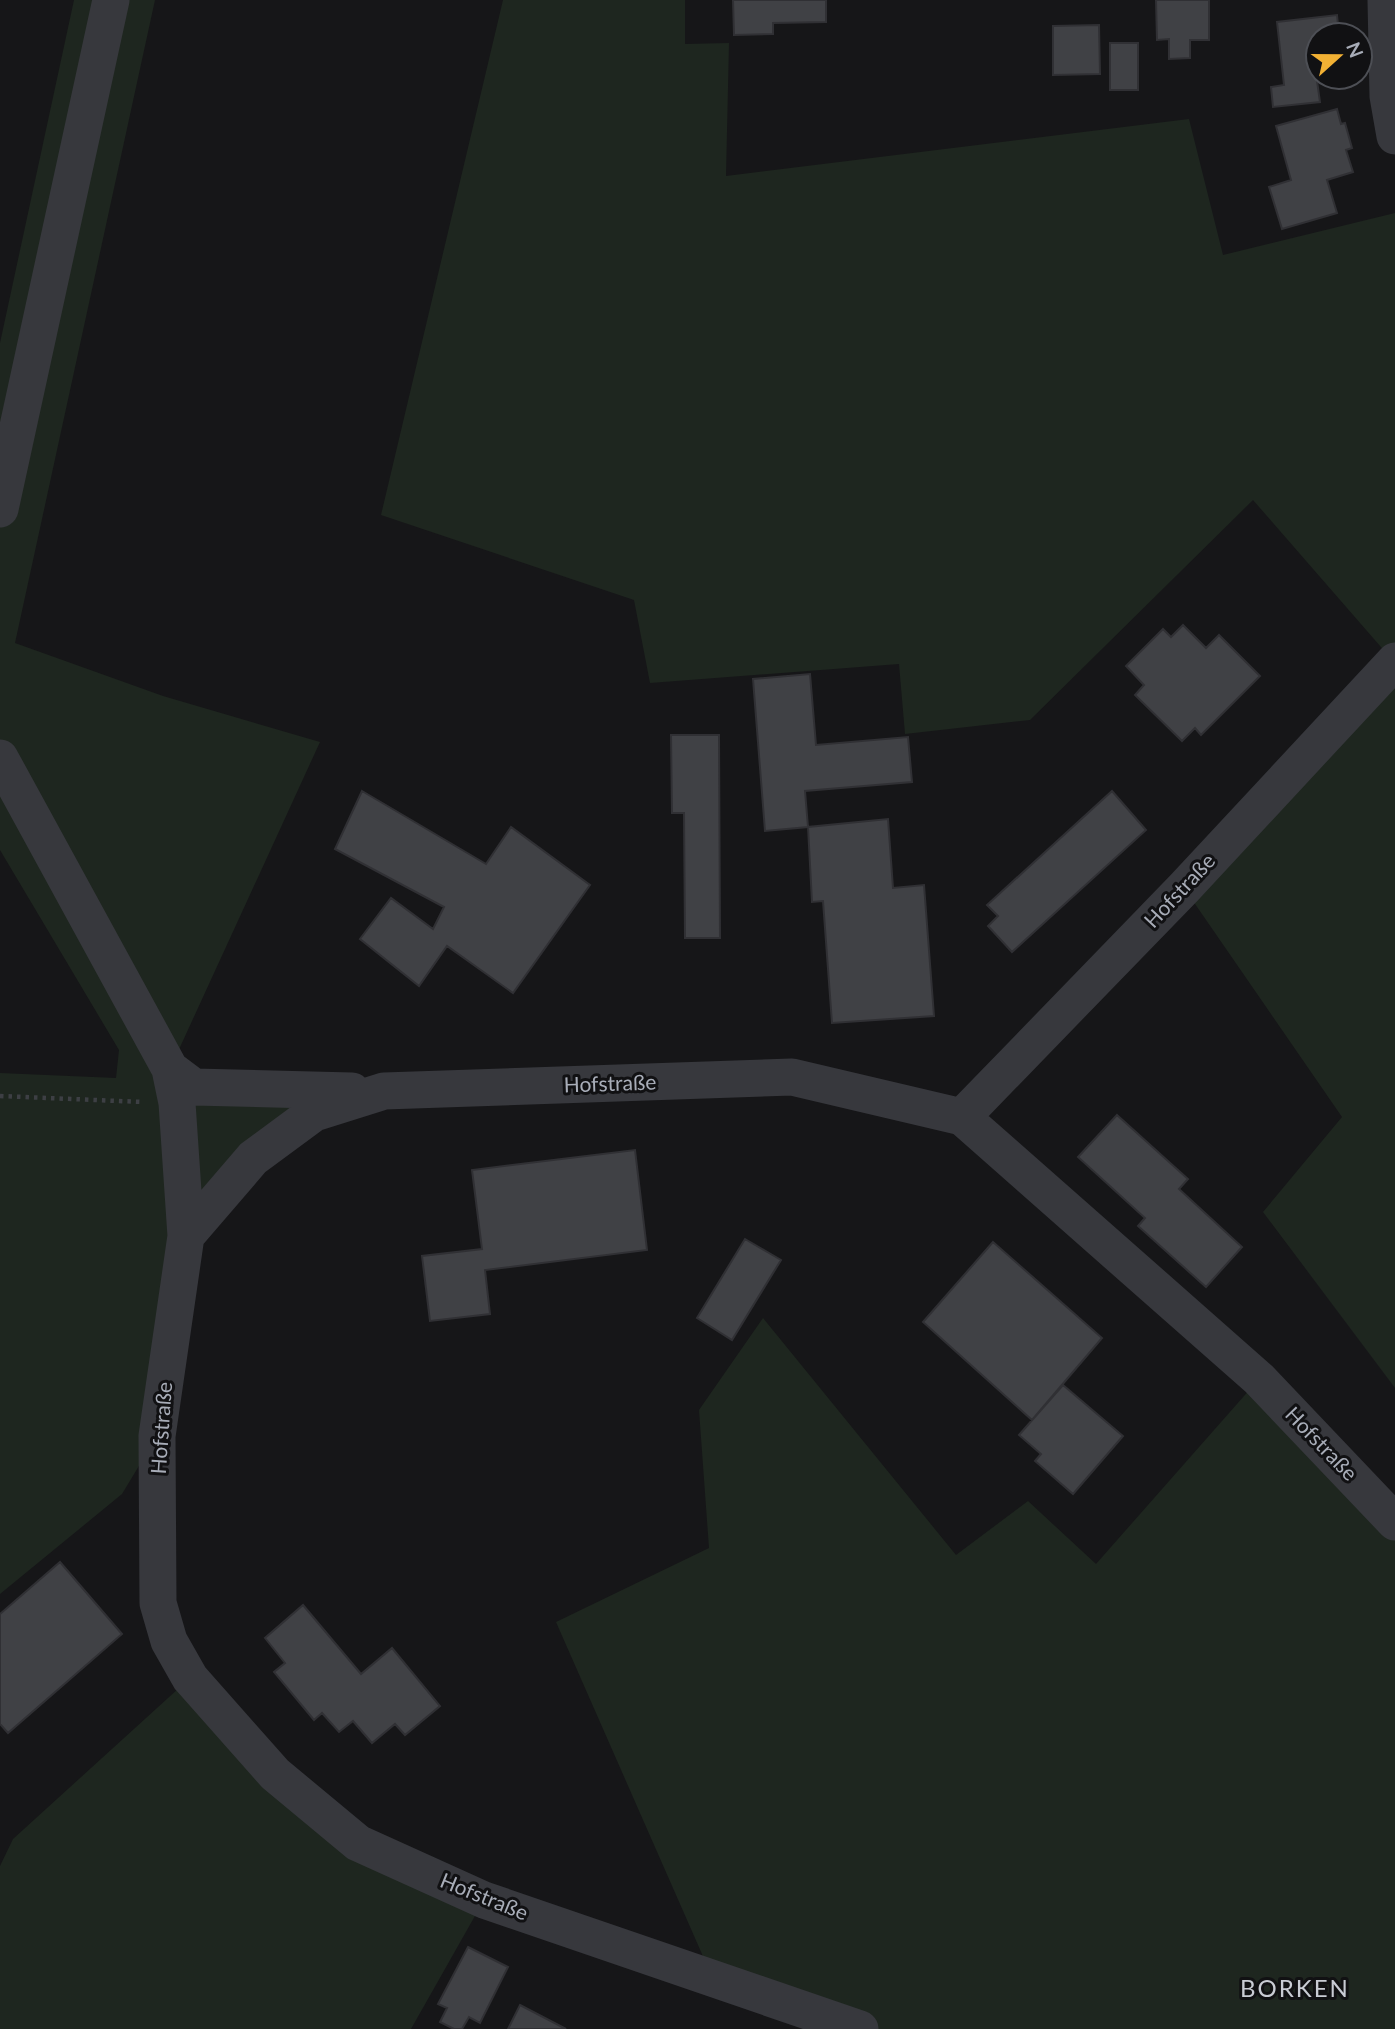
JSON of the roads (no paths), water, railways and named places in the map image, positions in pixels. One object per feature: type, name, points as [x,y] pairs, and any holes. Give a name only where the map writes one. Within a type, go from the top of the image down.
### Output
[{"type":"street","points":[[0,509],[111,0]]},
{"type":"street","points":[[1385,0],[1395,136]]},
{"type":"street","name":"Hofstraße","points":[[962,1117],[1184,888],[1395,661]]},
{"type":"street","points":[[0,758],[173,1086],[186,1237]]},
{"type":"street","name":"Hofstraße","points":[[860,2029],[484,1900],[358,1843],[275,1774],[190,1678],[169,1641],[158,1603],[157,1436],[186,1237],[253,1158],[314,1113],[384,1091],[792,1077],[962,1117],[1259,1379],[1395,1522]]},
{"type":"street","points":[[173,1086],[384,1091]]},
{"type":"district","name":"BORKEN","points":[[1295,1989]]}]
